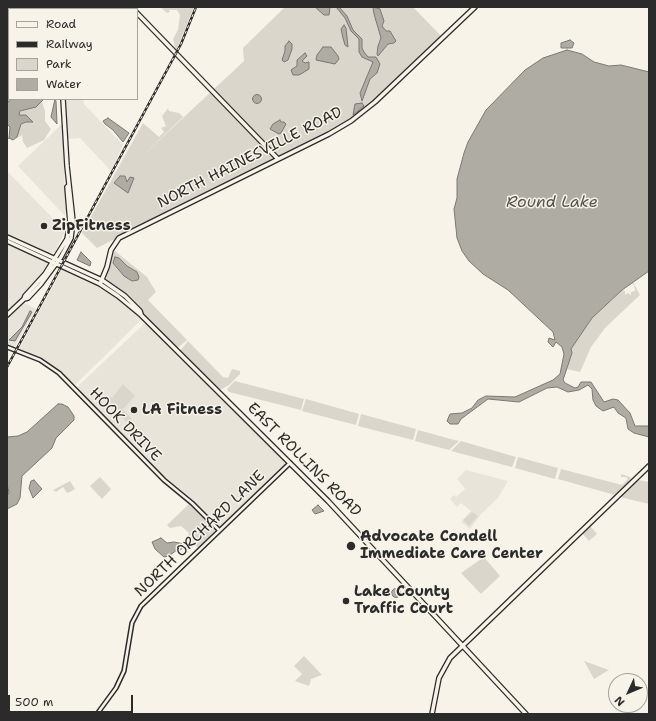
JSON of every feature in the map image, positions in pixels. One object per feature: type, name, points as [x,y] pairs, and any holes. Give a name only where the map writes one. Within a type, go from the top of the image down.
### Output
[{"type":"main road","name":"NORTH HAINESVILLE ROAD","points":[[100,284],[111,250],[119,238],[329,134],[364,112],[475,7]]},
{"type":"main road","points":[[138,14],[278,160]]},
{"type":"main road","points":[[7,315],[24,299],[28,298],[41,284],[68,245],[73,229],[63,100]]},
{"type":"main road","name":"EAST ROLLINS ROAD","points":[[7,237],[100,284],[118,296],[141,315],[290,462],[526,714]]},
{"type":"main road","name":"EAST ROLLINS ROAD","points":[[7,241],[102,280],[122,294],[140,311],[141,315]]},
{"type":"main road","points":[[432,714],[435,691],[442,672],[450,658],[649,466]]},
{"type":"street","name":"HOOK DRIVE","points":[[7,347],[33,357],[54,369],[164,480],[198,508],[219,530]]},
{"type":"street","name":"NORTH ORCHARD LANE","points":[[98,714],[116,688],[124,671],[132,623],[141,606],[290,462]]},
{"type":"shaded area","points":[[7,7],[25,7],[8,8],[7,86]]},
{"type":"shaded area","points":[[129,7],[130,8],[62,8]]},
{"type":"shaded area","points":[[65,100],[83,100],[84,104],[123,145],[111,171],[80,138],[67,139]]},
{"type":"shaded area","points":[[62,124],[66,211],[65,216],[18,166]]},
{"type":"shaded area","points":[[7,171],[65,231],[55,252],[48,253],[7,235]]},
{"type":"shaded area","points":[[7,243],[47,262],[49,265],[34,285],[7,312]]},
{"type":"shaded area","points":[[63,267],[102,285],[128,305],[141,320],[75,385],[49,363],[19,349]]},
{"type":"shaded area","points":[[25,303],[36,309],[14,348],[7,345],[7,319]]},
{"type":"shaded area","points":[[144,324],[147,324],[179,358],[251,426],[285,461],[284,466],[221,527],[172,486],[78,389],[78,386]]},
{"type":"shaded area","points":[[466,470],[508,481],[498,498],[481,514],[470,529],[461,522],[471,511],[461,503],[457,507],[450,499],[454,495],[456,497],[465,489],[457,479]]},
{"type":"green space","points":[[26,7],[57,7],[57,8]]},
{"type":"green space","points":[[160,7],[194,7],[176,51],[173,39],[178,30],[180,15],[177,10],[169,10],[170,12],[167,13]]},
{"type":"green space","points":[[285,7],[413,7],[441,36],[377,99],[339,127],[97,248],[82,233],[143,123],[159,137],[164,132],[161,128],[166,126],[162,116],[168,108],[169,111],[179,113],[183,117],[138,160],[244,61],[243,48]]},
{"type":"green space","points":[[42,102],[45,111],[45,121],[51,129],[44,140],[27,148],[23,142],[22,135],[17,138],[20,125],[25,122],[33,122],[26,115],[19,114],[23,109],[34,108]]},
{"type":"green space","points":[[115,251],[147,277],[156,292],[148,300],[187,340],[179,347],[176,347],[124,294],[107,280],[106,277],[111,254]]},
{"type":"green space","points":[[633,282],[640,295],[605,328],[591,347],[580,372],[567,369],[572,354],[571,349],[592,318],[622,290],[625,291],[625,295],[628,293],[631,295],[631,292],[635,291],[634,285],[631,283]]},
{"type":"green space","points":[[188,341],[223,377],[228,378],[232,369],[240,371],[240,374],[229,385],[220,390],[180,351]]},
{"type":"green space","points":[[235,381],[304,399],[301,410],[229,392],[227,389]]},
{"type":"green space","points":[[123,384],[135,396],[123,409],[132,419],[127,422],[105,401],[110,396],[112,398]]},
{"type":"green space","points":[[306,399],[359,414],[356,425],[302,411]]},
{"type":"green space","points":[[361,414],[416,429],[413,440],[358,426]]},
{"type":"green space","points":[[418,430],[459,441],[449,450],[415,441]]},
{"type":"green space","points":[[461,441],[516,457],[512,467],[451,451]]},
{"type":"green space","points":[[518,457],[558,468],[555,479],[515,468]]},
{"type":"green space","points":[[561,469],[622,485],[628,479],[626,477],[621,477],[621,474],[630,477],[631,479],[615,495],[558,479]]},
{"type":"green space","points":[[100,477],[111,489],[102,499],[90,486]]},
{"type":"green space","points":[[638,480],[649,482],[649,504],[620,497]]},
{"type":"green space","points":[[70,481],[75,489],[70,492],[67,493],[63,487],[56,492],[53,490]]},
{"type":"green space","points":[[189,504],[215,530],[198,548],[187,538],[189,533],[181,526],[170,528],[167,525]]},
{"type":"green space","points":[[472,512],[478,516],[469,526],[463,520]]},
{"type":"green space","points":[[591,524],[591,527],[597,534],[589,541],[582,533]]},
{"type":"green space","points":[[484,557],[500,576],[481,594],[461,573]]},
{"type":"green space","points":[[304,656],[322,675],[311,679],[309,686],[295,681],[302,674],[294,666]]},
{"type":"green space","points":[[584,661],[609,670],[594,679]]},
{"type":"water","points":[[315,7],[330,7],[329,15],[324,15]]},
{"type":"water","points":[[336,7],[339,7],[347,16],[353,30],[362,39],[362,48],[364,52],[368,57],[376,57],[380,64],[377,73],[370,79],[362,101],[360,93],[373,62],[362,57],[359,52],[359,39],[351,31],[345,18]]},
{"type":"water","points":[[373,7],[380,9],[384,21],[382,26],[386,31],[390,31],[396,41],[388,44],[378,56],[378,46],[381,38]]},
{"type":"water","points":[[344,25],[346,28],[348,47],[345,45],[341,29]]},
{"type":"water","points":[[570,40],[574,43],[572,48],[561,48],[561,43]]},
{"type":"water","points":[[289,41],[292,44],[292,49],[288,60],[284,62],[282,60],[285,46]]},
{"type":"water","points":[[323,47],[331,47],[338,56],[339,59],[335,64],[316,60],[317,55]]},
{"type":"water","name":"Round Lake","points":[[567,50],[582,54],[594,62],[609,66],[621,65],[649,72],[649,271],[622,290],[592,318],[571,349],[572,353],[563,380],[565,383],[575,388],[578,387],[581,382],[591,382],[604,402],[613,399],[618,400],[630,413],[635,426],[649,426],[649,437],[634,433],[628,429],[626,418],[618,413],[614,407],[603,411],[596,406],[593,400],[592,389],[588,385],[579,390],[568,392],[557,387],[547,388],[519,402],[488,399],[461,419],[458,424],[450,424],[447,421],[450,414],[462,413],[472,408],[478,400],[486,396],[515,397],[553,380],[560,374],[564,354],[562,347],[556,342],[553,347],[548,342],[549,338],[555,340],[553,332],[508,290],[483,274],[469,261],[462,251],[457,238],[454,209],[457,198],[457,179],[464,153],[468,142],[486,110],[525,70],[543,58]]},
{"type":"water","points":[[305,53],[307,56],[302,61],[305,63],[309,62],[309,69],[299,75],[293,75],[291,70],[297,66],[297,60]]},
{"type":"water","points":[[257,94],[262,99],[257,104],[252,99]]},
{"type":"water","points":[[9,100],[43,100],[36,107],[20,111],[19,115],[26,115],[33,122],[21,124],[17,137],[13,140],[9,138],[10,127],[7,124],[7,104]]},
{"type":"water","points":[[55,100],[56,100],[57,124],[51,117]]},
{"type":"water","points":[[362,103],[364,106],[353,115],[355,104]]},
{"type":"water","points":[[108,118],[129,133],[123,142],[103,121]]},
{"type":"water","points":[[280,120],[286,124],[279,134],[270,129],[273,124]]},
{"type":"water","points":[[120,176],[125,176],[127,182],[130,177],[134,178],[128,193],[114,183]]},
{"type":"water","points":[[81,252],[91,262],[90,266],[77,260]]},
{"type":"water","points":[[115,257],[119,258],[127,266],[137,272],[139,277],[138,280],[132,281],[124,276],[113,263]]},
{"type":"water","points":[[30,311],[32,312],[15,341],[9,340],[22,327]]},
{"type":"water","points":[[58,404],[68,407],[74,416],[74,420],[56,438],[52,448],[22,476],[20,498],[17,504],[7,509],[7,496],[9,493],[7,484],[7,437],[18,436],[27,432]]},
{"type":"water","points":[[34,480],[42,489],[33,498],[29,488],[31,481]]},
{"type":"water","points":[[318,505],[324,511],[315,514],[312,510]]},
{"type":"water","points":[[161,538],[167,543],[174,542],[184,544],[185,547],[180,550],[178,549],[169,556],[164,557],[155,549],[152,542]]},
{"type":"water","points":[[394,589],[398,589],[400,593],[398,597],[394,597],[392,595],[392,591]]},
{"type":"railway","points":[[7,367],[181,44],[196,7]]},
{"type":"place","name":"ZipFitness","points":[[44,226]]},
{"type":"place","name":"LA Fitness","points":[[134,410]]},
{"type":"place","name":"Advocate Condell Immediate Care Center","points":[[351,546]]},
{"type":"place","name":"Lake County Traffic Court","points":[[346,601]]}]
